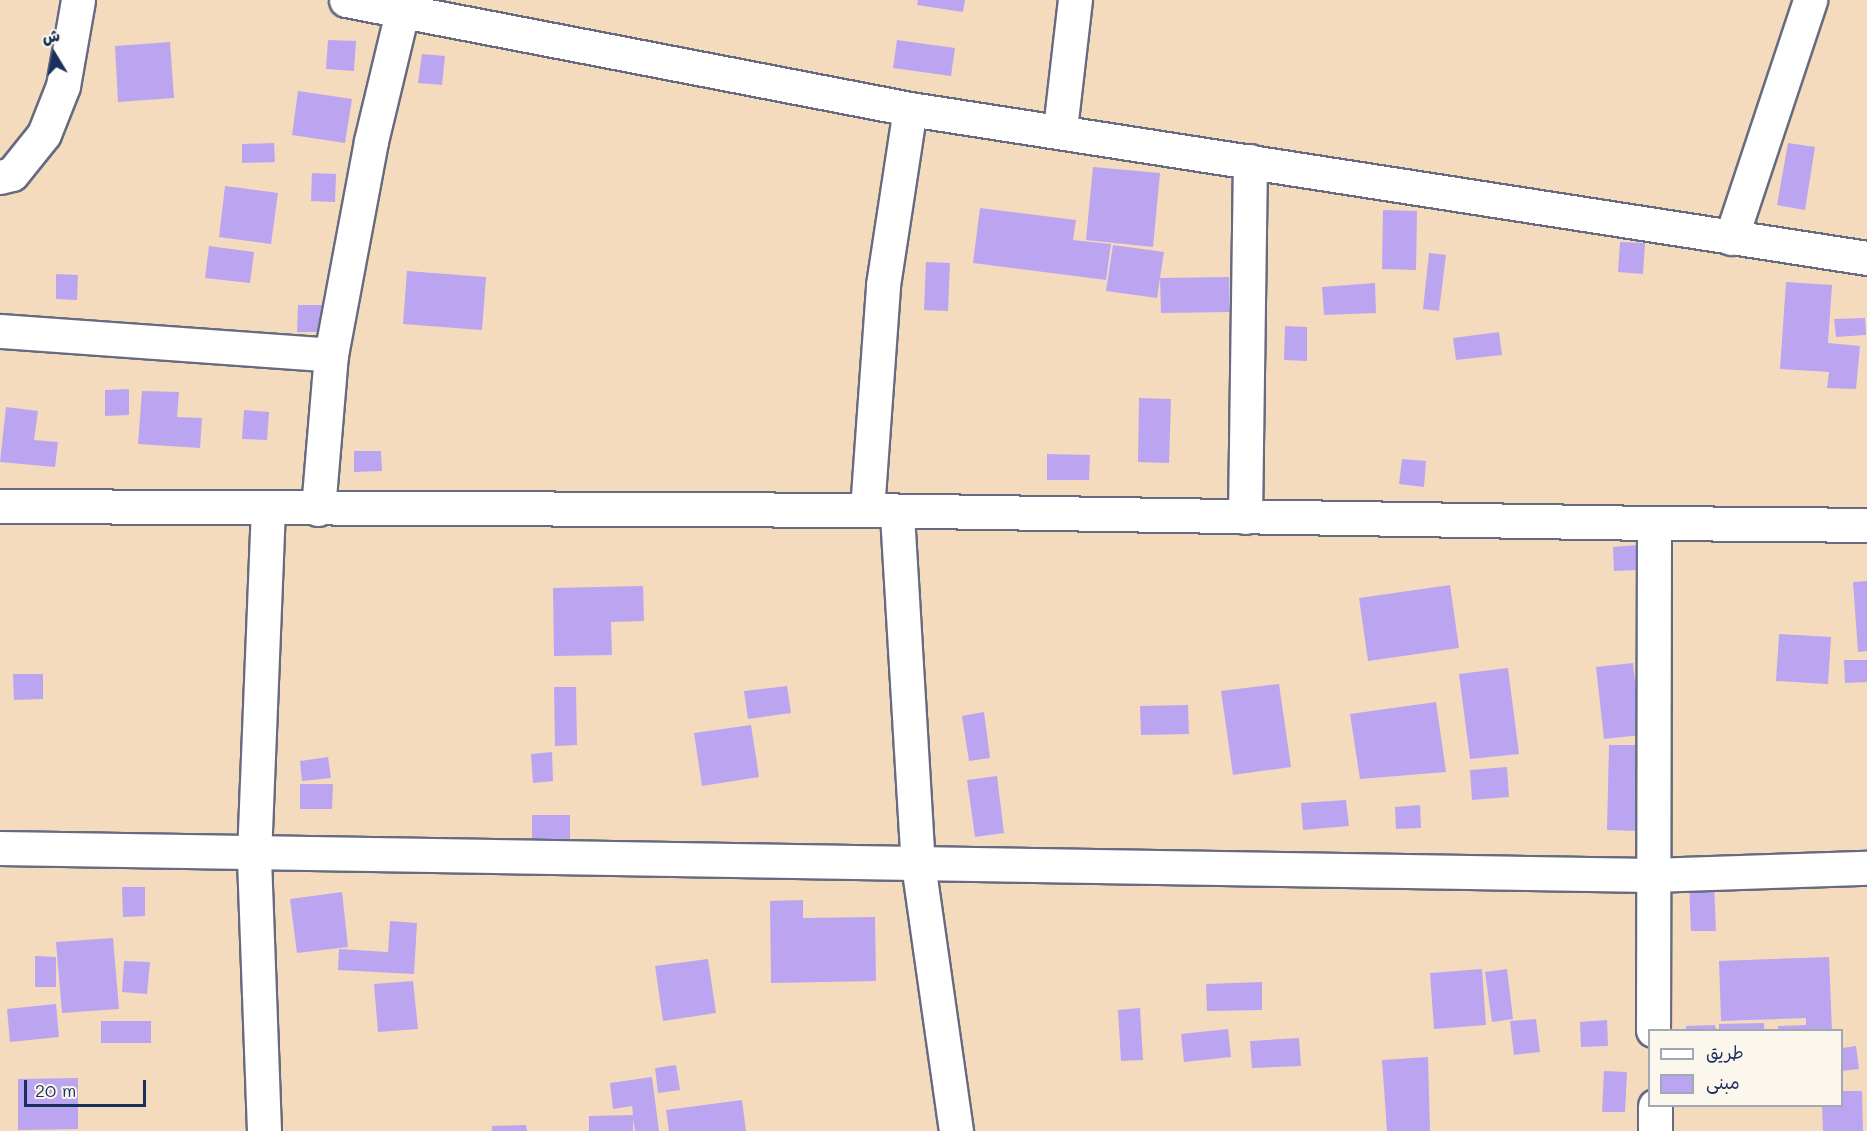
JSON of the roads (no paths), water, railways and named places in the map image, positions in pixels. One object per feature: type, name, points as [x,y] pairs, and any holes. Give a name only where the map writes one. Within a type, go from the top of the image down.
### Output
[{"type":"street","points":[[0,177],[12,174],[44,134],[63,86],[78,0]]},
{"type":"street","points":[[1060,129],[1075,0]]},
{"type":"street","points":[[1731,238],[1810,0]]},
{"type":"street","points":[[353,1],[910,109],[1060,129],[1867,258]]},
{"type":"street","points":[[318,508],[331,355],[371,141],[402,12]]},
{"type":"street","points":[[910,109],[883,285],[882,512],[918,864],[956,1131]]},
{"type":"street","points":[[1245,517],[1250,161]]},
{"type":"street","points":[[0,331],[331,355]]},
{"type":"street","points":[[0,506],[882,512],[1867,525]]},
{"type":"street","points":[[264,1131],[254,856],[268,508]]},
{"type":"street","points":[[1653,1029],[1651,875],[1654,523]]},
{"type":"street","points":[[0,848],[254,856],[1651,875],[1867,868]]},
{"type":"street","points":[[1654,1107],[1655,1131]]}]
